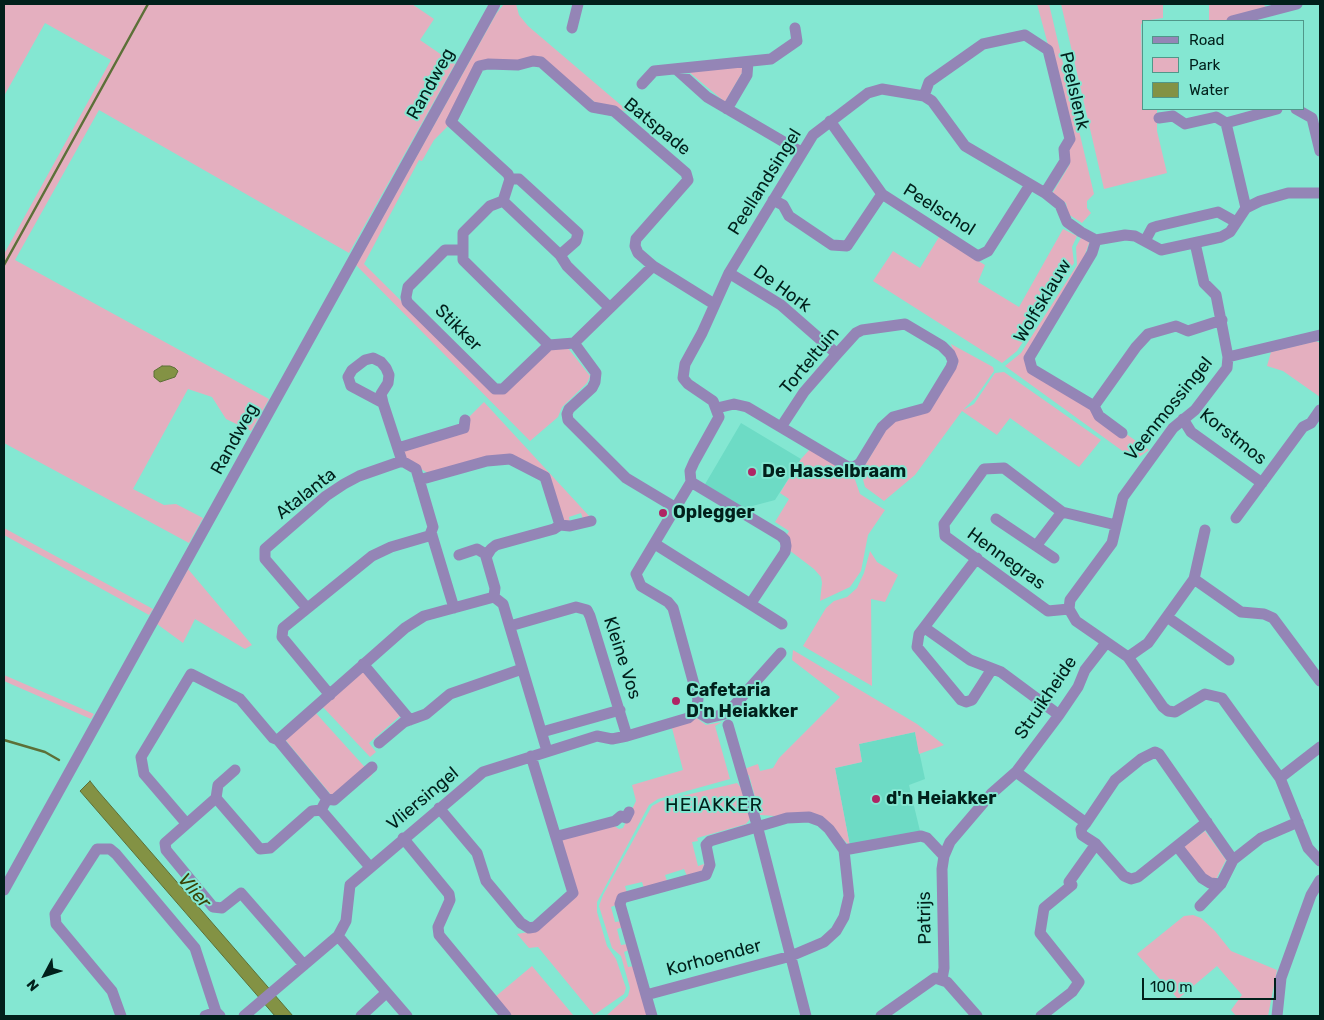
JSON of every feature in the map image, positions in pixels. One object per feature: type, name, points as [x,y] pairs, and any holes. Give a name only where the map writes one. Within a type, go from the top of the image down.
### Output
[{"type":"street","name":"Randweg","points":[[4,890],[495,4]]},
{"type":"street","points":[[572,28],[578,4]]},
{"type":"street","points":[[1236,20],[1297,4]]},
{"type":"street","points":[[642,84],[654,71],[771,59],[797,41],[795,28]]},
{"type":"street","name":"Peelslenk","points":[[924,96],[929,82],[983,44],[1025,35],[1048,50],[1070,139],[1064,149],[1065,161],[1045,193]]},
{"type":"street","name":"Batspade","points":[[510,180],[508,174],[452,125],[451,118],[479,66],[488,64],[510,66],[533,61],[541,62],[592,107],[614,111],[686,173],[688,180],[636,239],[635,246],[638,253],[654,266]]},
{"type":"street","points":[[727,110],[747,75],[748,62]]},
{"type":"street","points":[[677,70],[707,98],[801,152]]},
{"type":"street","name":"Peellandsingel","points":[[717,408],[713,401],[688,384],[683,378],[682,370],[702,333],[729,273],[801,152],[813,135],[868,93],[882,89],[924,96]]},
{"type":"street","points":[[924,96],[932,101],[965,146],[1045,193],[1060,205],[1067,222],[1096,240],[1125,235],[1135,236],[1161,250],[1195,243],[1221,237],[1230,232],[1246,208],[1288,194],[1320,193]]},
{"type":"street","points":[[1226,123],[1273,110]]},
{"type":"street","points":[[1298,110],[1312,118],[1320,151]]},
{"type":"street","points":[[1159,118],[1173,116],[1185,124],[1216,117],[1226,123],[1246,208]]},
{"type":"street","name":"Peelschol","points":[[830,121],[882,194],[978,256],[988,251],[1030,185]]},
{"type":"street","points":[[560,255],[576,241],[578,233],[520,179],[510,180],[503,200],[490,206],[463,233],[464,260],[549,345],[574,343],[654,266],[714,304]]},
{"type":"street","points":[[773,200],[783,205],[789,216],[832,245],[847,246],[882,194]]},
{"type":"street","points":[[503,200],[560,255],[567,266],[610,308]]},
{"type":"street","points":[[1145,241],[1152,228],[1218,212],[1236,222]]},
{"type":"street","name":"Wolfsklauw","points":[[1096,240],[1092,253],[1029,358],[1032,369],[1094,406],[1099,416],[1122,433]]},
{"type":"street","name":"Veenmossingel","points":[[1069,609],[1070,600],[1112,543],[1123,497],[1162,441],[1183,419],[1195,410],[1227,368],[1228,357],[1216,295],[1204,283],[1195,243]]},
{"type":"street","name":"Stikker","points":[[463,250],[446,250],[408,287],[406,292],[407,302],[495,389],[503,389],[549,345]]},
{"type":"street","name":"De Hork","points":[[729,273],[781,305],[836,354]]},
{"type":"street","points":[[1094,406],[1136,347],[1148,334],[1176,326],[1188,331],[1222,320]]},
{"type":"street","name":"Torteltuin","points":[[717,408],[734,404],[747,408],[848,467],[854,467],[860,463],[882,427],[893,417],[926,408],[951,368],[953,361],[950,354],[942,346],[900,323],[862,330],[836,354],[796,403],[781,427]]},
{"type":"street","points":[[1228,357],[1320,335]]},
{"type":"street","points":[[574,343],[596,374],[592,388],[569,408],[568,420],[626,478],[676,508]]},
{"type":"street","points":[[384,403],[402,461],[416,469],[433,527],[432,535],[454,608]]},
{"type":"street","points":[[717,408],[719,417],[717,423],[690,470],[691,482],[638,570],[637,580],[641,586],[668,602],[673,608],[698,699],[696,711],[708,718],[725,714],[781,653]]},
{"type":"street","name":"Korstmos","points":[[1236,518],[1303,427],[1311,423],[1320,410]]},
{"type":"street","name":"Korstmos","points":[[1183,419],[1192,432],[1262,482]]},
{"type":"street","points":[[398,448],[464,428],[465,420]]},
{"type":"street","points":[[419,480],[487,461],[516,460],[544,477],[560,525]]},
{"type":"street","name":"Atalanta","points":[[307,608],[265,559],[265,549],[326,496],[344,484],[359,476],[402,461]]},
{"type":"street","name":"Hennegras","points":[[1069,609],[1048,611],[978,558],[945,536],[944,524],[984,469],[1004,468],[1062,512],[1116,526]]},
{"type":"street","points":[[691,482],[785,540],[784,552],[751,603]]},
{"type":"street","name":"Hennegras","points":[[1036,546],[1062,512]]},
{"type":"street","name":"Hennegras","points":[[996,519],[1054,558]]},
{"type":"street","points":[[487,555],[496,545],[554,529],[560,525],[570,526],[591,521]]},
{"type":"street","points":[[1128,657],[1148,643],[1194,579],[1204,530]]},
{"type":"street","points":[[330,695],[282,637],[283,628],[372,556],[391,547],[432,535]]},
{"type":"street","points":[[655,544],[782,624]]},
{"type":"street","points":[[459,554],[477,549],[487,555],[494,596],[503,604],[547,751]]},
{"type":"street","points":[[978,558],[919,634],[917,647],[961,700],[966,702],[972,700],[992,669]]},
{"type":"street","points":[[1194,579],[1241,612],[1264,614],[1273,618],[1320,681]]},
{"type":"street","points":[[278,740],[405,628],[424,616],[494,596]]},
{"type":"street","name":"Kleine Vos","points":[[510,626],[576,607],[587,610],[627,736]]},
{"type":"street","points":[[1069,609],[1076,621],[1128,657],[1163,707],[1168,711],[1175,712],[1204,694],[1222,698],[1280,778],[1308,848],[1320,861]]},
{"type":"street","points":[[1167,617],[1229,660]]},
{"type":"street","points":[[925,628],[970,660],[1001,672],[1059,715]]},
{"type":"street","name":"Struikheide","points":[[991,794],[1016,772],[1059,715],[1078,687],[1085,670],[1106,643]]},
{"type":"street","points":[[363,664],[410,720]]},
{"type":"street","points":[[379,743],[410,720],[426,714],[450,694],[522,669]]},
{"type":"street","points":[[186,823],[144,774],[141,757],[191,674],[196,674],[240,699],[273,738],[278,740],[327,799],[334,800],[372,767]]},
{"type":"street","points":[[542,732],[620,710]]},
{"type":"street","name":"Vliersingel","points":[[251,1012],[272,991],[338,936],[346,921],[350,885],[402,838],[483,772],[597,736],[612,739],[627,736],[688,718],[696,711]]},
{"type":"street","name":"Korhoender","points":[[728,725],[757,825],[806,1016]]},
{"type":"street","points":[[1280,778],[1320,747]]},
{"type":"street","points":[[1207,822],[1138,877],[1131,880],[1124,876],[1096,844],[1082,835],[1081,829],[1115,780],[1152,752],[1159,754],[1207,822],[1233,860]]},
{"type":"street","points":[[439,808],[477,853],[486,881],[521,923],[529,928],[535,927],[573,893],[558,836],[532,756]]},
{"type":"street","points":[[235,770],[218,785],[216,798],[165,843],[166,850],[213,907],[222,908],[241,893],[304,965]]},
{"type":"street","points":[[1016,772],[1086,822]]},
{"type":"street","name":"Patrijs","points":[[942,979],[944,968],[942,869],[944,856],[950,842],[991,794]]},
{"type":"street","points":[[216,798],[260,849],[270,848],[312,811],[321,810]]},
{"type":"street","points":[[321,810],[327,799]]},
{"type":"street","points":[[321,810],[370,867]]},
{"type":"street","points":[[558,836],[615,820],[621,816],[626,818],[629,812]]},
{"type":"street","name":"Korhoender","points":[[646,995],[791,956],[824,942],[836,931],[844,917],[849,896],[844,850],[820,821],[808,817],[787,818],[757,825],[710,841],[706,845],[710,865],[706,875],[622,898],[620,904],[646,995],[652,1016]]},
{"type":"street","points":[[1200,906],[1221,884],[1233,860],[1261,838],[1298,822]]},
{"type":"street","points":[[844,850],[921,836],[927,838],[944,856]]},
{"type":"street","points":[[402,838],[449,894],[450,900],[438,927],[439,935],[506,1016]]},
{"type":"street","points":[[1041,1016],[1072,992],[1079,982],[1040,933],[1044,908],[1071,884],[1096,844]]},
{"type":"street","points":[[1177,846],[1202,878],[1210,883],[1221,884]]},
{"type":"street","points":[[121,1016],[112,991],[56,924],[55,914],[97,849],[110,849],[116,854],[195,948],[218,1014],[205,1016]]},
{"type":"street","points":[[1277,1016],[1282,978],[1316,897],[1320,880]]},
{"type":"street","points":[[338,936],[407,1016]]},
{"type":"street","points":[[881,1016],[935,978],[947,982],[977,1016]]},
{"type":"street","points":[[361,1016],[386,993]]},
{"type":"shaded area","name":"De Hasselbraam","points":[[741,423],[801,459],[775,500],[741,509],[704,486]]},
{"type":"shaded area","name":"d'n Heiakker","points":[[915,732],[925,779],[909,785],[920,831],[850,846],[835,768],[862,762],[859,744]]},
{"type":"green space","points":[[4,4],[412,4],[434,19],[420,40],[455,64],[349,253],[99,110],[15,260],[269,399],[251,431],[226,419],[212,397],[188,389],[133,489],[164,505],[176,504],[203,518],[189,543],[4,443],[4,254],[111,60],[45,23],[4,96]]},
{"type":"green space","points":[[504,4],[516,4],[519,15],[528,26],[629,112],[597,104],[545,61],[483,64],[448,126],[434,140],[422,161],[419,160],[364,264],[494,393],[552,346],[567,347],[590,376],[587,383],[562,407],[558,417],[530,441],[356,265],[496,14]]},
{"type":"green space","points":[[1037,4],[1049,4],[1094,194],[1087,201],[1087,208],[1091,213],[1082,223],[1068,214],[1066,203],[1052,194],[1070,164],[1067,154],[1074,141]]},
{"type":"green space","points":[[1061,4],[1163,4],[1163,18],[1142,20],[1141,25],[1142,110],[1157,110],[1157,131],[1167,173],[1104,189]]},
{"type":"green space","points":[[1209,4],[1264,5],[1266,7],[1263,12],[1226,20],[1209,20]]},
{"type":"green space","points":[[743,67],[743,71],[725,102],[689,72]]},
{"type":"green space","points":[[1063,229],[1077,236],[1072,247],[1074,263],[1017,351],[1002,363],[873,281],[893,251],[920,268],[939,237],[985,265],[978,282],[1019,307]]},
{"type":"green space","points":[[1082,236],[1090,240],[1083,260],[1025,357],[1092,410],[1149,450],[1135,460],[1005,366],[1021,353],[1077,265],[1076,247]]},
{"type":"green space","points":[[1316,341],[1320,343],[1320,397],[1283,371],[1267,366],[1271,352]]},
{"type":"green space","points":[[951,344],[993,367],[994,371],[975,398],[963,410],[974,404],[995,373],[1004,372],[1101,440],[1079,467],[1010,418],[997,435],[962,411],[915,475],[884,501],[865,487],[861,472],[890,423],[926,411],[958,364]]},
{"type":"green space","points":[[484,402],[590,517],[583,519],[581,513],[569,517],[570,523],[563,520],[546,473],[513,455],[430,474],[405,460],[401,449],[459,434],[467,419]]},
{"type":"green space","points":[[811,448],[852,471],[860,494],[885,510],[868,535],[861,571],[850,587],[820,601],[821,577],[814,569],[789,550],[785,538],[789,531],[775,522],[789,499],[780,493],[801,459]]},
{"type":"green space","points":[[4,528],[153,609],[149,615],[4,535]]},
{"type":"green space","points":[[870,551],[877,562],[898,575],[885,602],[871,599],[872,686],[803,646],[826,608],[834,601],[847,597],[857,588],[864,573]]},
{"type":"green space","points":[[188,569],[252,645],[245,649],[195,619],[183,643],[157,624]]},
{"type":"green space","points":[[793,650],[917,724],[944,745],[919,754],[915,732],[859,744],[862,762],[835,768],[850,846],[823,819],[760,815],[749,775],[745,775],[744,769],[758,764],[760,771],[773,768],[779,758],[840,697],[792,660]]},
{"type":"green space","points":[[362,670],[400,716],[369,743],[376,752],[370,757],[321,705]]},
{"type":"green space","points":[[4,675],[94,714],[91,719],[4,681]]},
{"type":"green space","points":[[314,711],[372,775],[368,779],[362,773],[332,796],[283,737]]},
{"type":"green space","points":[[694,716],[706,725],[722,722],[715,726],[730,779],[658,799],[649,805],[597,902],[597,912],[607,946],[616,959],[626,988],[624,994],[594,1015],[538,947],[529,948],[517,934],[534,931],[576,894],[560,840],[613,825],[619,829],[623,828],[636,801],[632,785],[683,770],[672,728]]},
{"type":"green space","points":[[737,783],[743,790],[750,819],[746,824],[697,838],[698,841],[692,842],[698,866],[704,864],[702,871],[687,876],[684,869],[665,875],[667,881],[644,888],[642,882],[625,886],[627,893],[616,905],[611,907],[615,922],[622,921],[623,927],[617,929],[621,945],[628,944],[629,950],[624,952],[628,967],[634,966],[650,1016],[606,1016],[628,996],[630,988],[621,956],[612,948],[599,906],[603,895],[652,806],[661,801]]},
{"type":"green space","points":[[1205,831],[1226,860],[1215,881],[1203,876],[1182,848]]},
{"type":"green space","points":[[1193,915],[1201,918],[1215,931],[1231,951],[1277,970],[1268,1016],[1236,1016],[1231,1010],[1242,995],[1217,966],[1178,999],[1137,954],[1184,916]]},
{"type":"green space","points":[[532,966],[574,1016],[510,1016],[495,997]]},
{"type":"water","points":[[162,366],[175,368],[178,371],[175,377],[160,382],[154,377],[154,371]]},
{"type":"water","points":[[90,781],[293,1016],[275,1016],[80,791]]},
{"type":"waterway","points":[[4,265],[148,4]]},
{"type":"waterway","name":"Vlier","points":[[4,740],[45,752],[59,760]]},
{"type":"place","name":"De Hasselbraam","points":[[752,472]]},
{"type":"place","name":"Oplegger","points":[[663,513]]},
{"type":"place","name":"Cafetaria D'n Heiakker","points":[[676,701]]},
{"type":"place","name":"d'n Heiakker","points":[[876,799]]},
{"type":"district","name":"HEIAKKER","points":[[714,806]]}]
